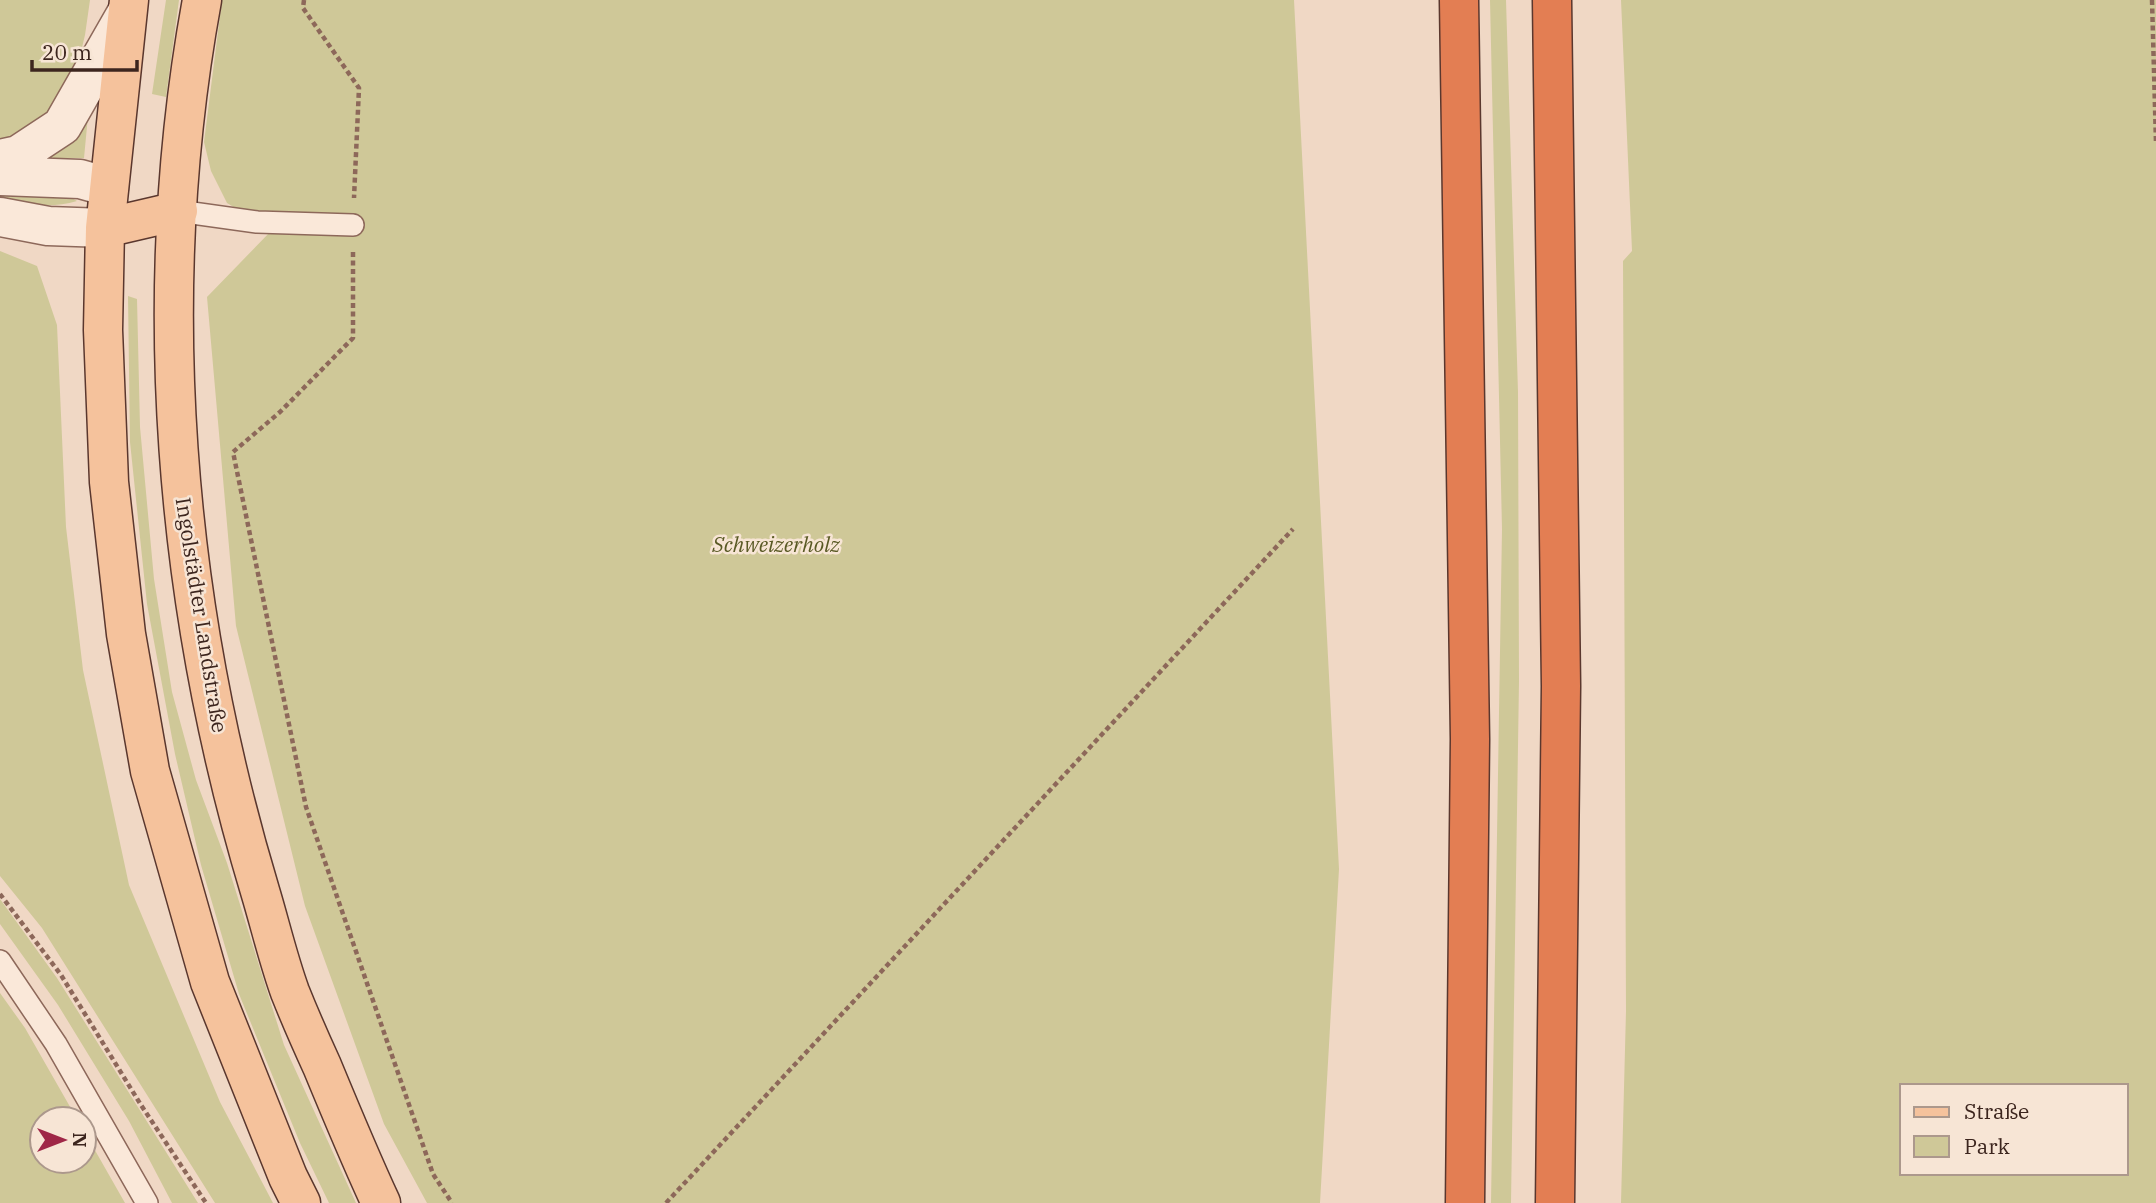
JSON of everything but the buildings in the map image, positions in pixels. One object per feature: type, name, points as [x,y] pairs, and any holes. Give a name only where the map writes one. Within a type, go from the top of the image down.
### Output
[{"type":"highway","points":[[1459,0],[1470,739],[1465,1203]]},
{"type":"highway","points":[[1552,0],[1561,686],[1555,1203]]},
{"type":"main road","name":"Ingolstädter Landstraße","points":[[202,0],[185,120],[178,211],[174,358],[184,525],[208,683],[240,827],[290,991],[381,1203]]},
{"type":"main road","points":[[128,7],[105,228],[103,330],[109,482],[126,634],[150,771],[210,982],[288,1177],[301,1203]]},
{"type":"main road","points":[[109,187],[178,211]]},
{"type":"main road","points":[[105,228],[178,211]]},
{"type":"street","points":[[0,159],[18,155],[62,126],[128,7]]},
{"type":"street","points":[[0,176],[80,179],[109,187]]},
{"type":"street","points":[[0,217],[48,226],[105,228]]},
{"type":"lane","points":[[178,211],[257,222],[353,225]]},
{"type":"lane","points":[[0,961],[56,1044],[147,1203]]},
{"type":"path","points":[[304,0],[303,8],[359,88],[353,225],[353,338],[279,412],[233,452],[306,807],[433,1174],[452,1203]]},
{"type":"path","points":[[2152,0],[2156,144]]},
{"type":"path","points":[[666,1203],[1293,529]]},
{"type":"path","points":[[0,894],[61,975],[141,1105],[206,1203]]},
{"type":"green space","points":[[0,0],[90,0],[79,60],[55,108],[0,148]]},
{"type":"green space","points":[[166,0],[179,0],[166,97],[152,94]]},
{"type":"green space","name":"Schweizerholz","points":[[222,0],[1294,0],[1339,869],[1320,1203],[427,1203],[384,1124],[305,906],[236,626],[207,297],[272,230],[227,203],[211,171],[204,142]]},
{"type":"green space","points":[[1490,0],[1506,0],[1518,392],[1519,681],[1511,1203],[1491,1203],[1502,529]]},
{"type":"green space","points":[[1621,0],[2156,0],[2156,1203],[1621,1203],[1626,1011],[1623,261],[1632,251]]},
{"type":"green space","points":[[88,116],[84,158],[41,158]]},
{"type":"green space","points":[[0,188],[61,192],[77,201],[48,205],[20,203],[0,199]]},
{"type":"green space","points":[[0,251],[37,266],[57,325],[66,527],[83,670],[129,885],[220,1102],[273,1203],[215,1203],[42,928],[0,876]]},
{"type":"green space","points":[[128,296],[137,299],[140,427],[154,579],[172,692],[196,780],[227,863],[284,1045],[356,1203],[329,1203],[300,1143],[239,994],[201,865],[175,754],[147,604],[130,442]]},
{"type":"green space","points":[[0,899],[57,978],[198,1203],[172,1203],[129,1121],[58,1005],[0,924]]},
{"type":"green space","points":[[0,993],[25,1028],[69,1105],[28,1105],[28,1175],[98,1175],[98,1156],[125,1203],[0,1203]]}]
